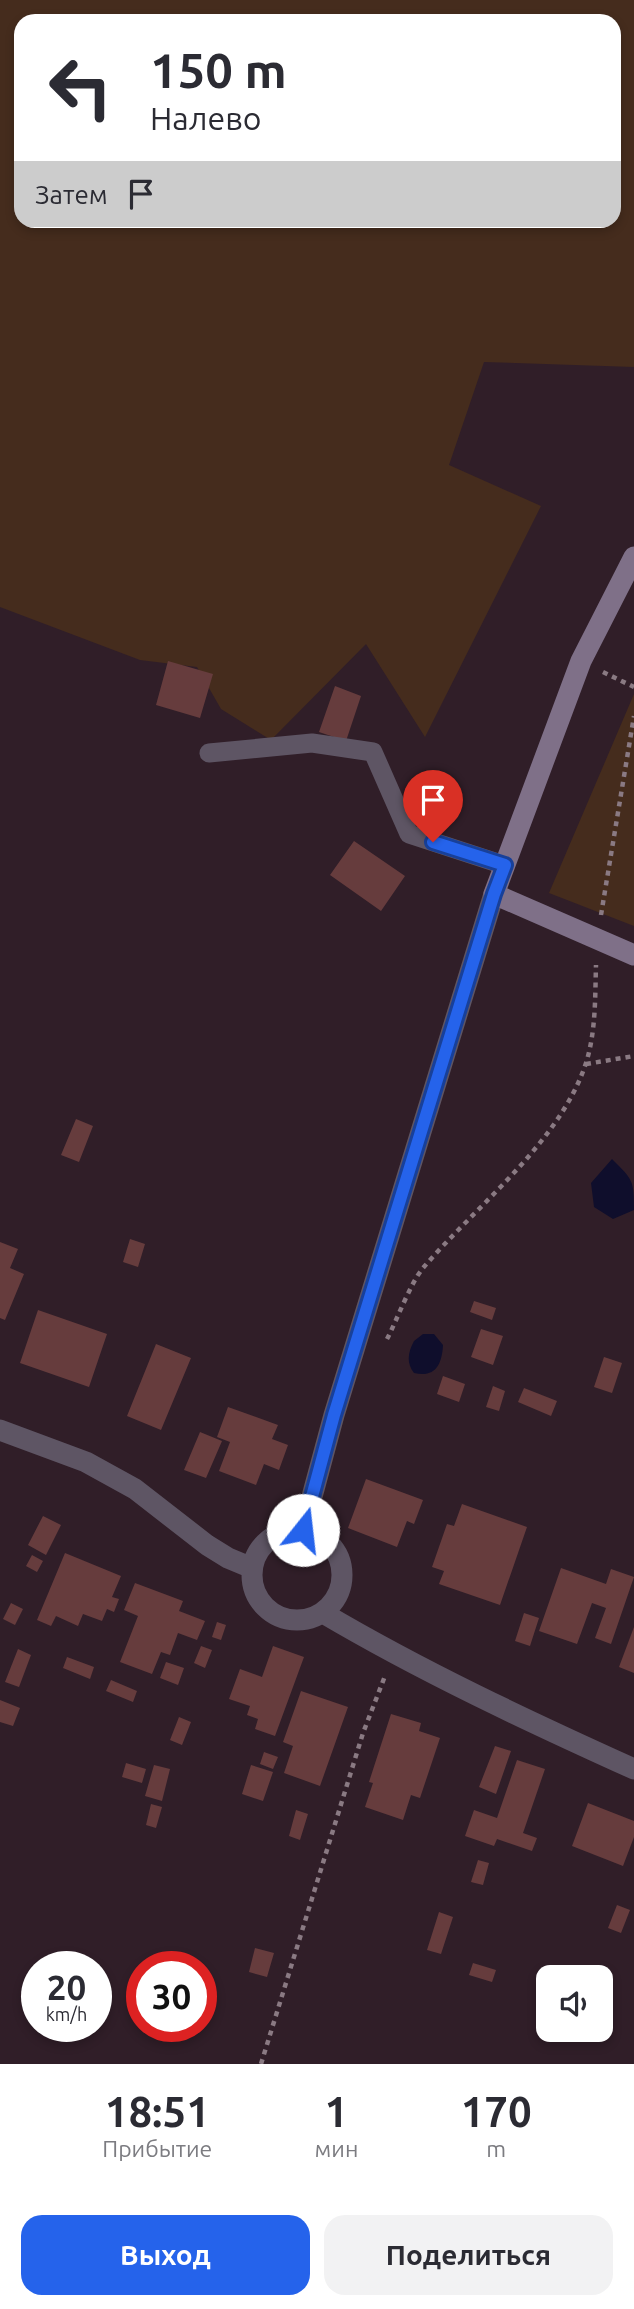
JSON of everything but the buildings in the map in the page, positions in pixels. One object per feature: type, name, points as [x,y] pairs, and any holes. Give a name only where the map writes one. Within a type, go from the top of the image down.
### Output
[{"type":"street","points":[[303,1530],[334,1415],[494,894],[581,661],[634,557]]},
{"type":"street","points":[[494,894],[634,955]]},
{"type":"street","points":[[0,1430],[86,1462],[125,1483],[207,1545],[252,1568]]},
{"type":"street","points":[[303,1530],[320,1536],[332,1545],[340,1558],[343,1573],[341,1588],[334,1602],[323,1613],[302,1620],[279,1617],[266,1609],[257,1596],[252,1583],[252,1568],[257,1554],[266,1542],[278,1534],[303,1530]]},
{"type":"street","points":[[323,1613],[393,1653],[502,1709],[634,1769]]},
{"type":"lane","points":[[209,753],[312,743],[373,752],[409,834],[505,865]]},
{"type":"path","points":[[581,661],[634,687]]},
{"type":"path","points":[[600,923],[634,716]]},
{"type":"path","points":[[385,1344],[421,1271],[516,1169],[563,1112],[586,1065],[594,1015],[597,955]]},
{"type":"path","points":[[586,1065],[634,1056]]},
{"type":"path","points":[[261,2064],[363,1733],[393,1653]]},
{"type":"shaded area","points":[[0,0],[634,0],[634,367],[484,362],[449,465],[541,506],[425,737],[366,644],[271,740],[221,709],[197,667],[140,660],[0,607]]},
{"type":"shaded area","points":[[634,694],[634,926],[549,893]]},
{"type":"shaded area","points":[[612,1159],[631,1181],[634,1200],[634,1210],[613,1219],[594,1207],[591,1183]]},
{"type":"shaded area","points":[[423,1334],[434,1334],[443,1345],[439,1364],[427,1374],[414,1373],[409,1357],[414,1341]]},
{"type":"route","points":[[303,1530],[334,1415],[505,865],[433,842]]}]
